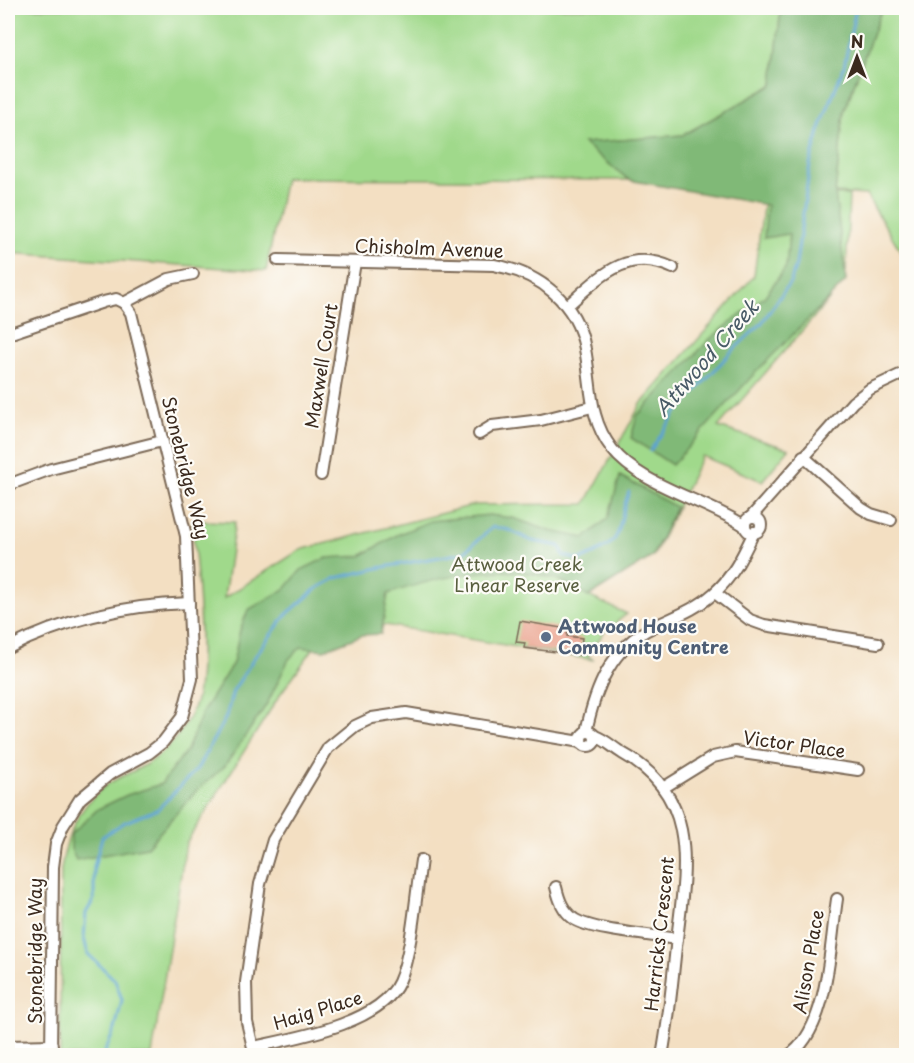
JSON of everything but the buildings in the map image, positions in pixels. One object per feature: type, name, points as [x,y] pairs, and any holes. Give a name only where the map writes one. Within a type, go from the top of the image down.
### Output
[{"type":"street","points":[[567,306],[627,261],[648,259],[673,268]]},
{"type":"street","name":"Chisholm Avenue","points":[[278,260],[474,264],[515,269],[548,288],[567,306],[581,333],[585,348],[591,407],[604,438],[625,462],[655,480],[751,524]]},
{"type":"street","name":"Maxwell Court","points":[[321,475],[354,262]]},
{"type":"street","points":[[8,334],[103,302],[116,299],[124,303],[169,279],[193,274]]},
{"type":"street","name":"Stonebridge Way","points":[[52,1050],[53,879],[56,844],[63,826],[80,799],[110,774],[156,748],[182,717],[192,679],[186,536],[131,313],[124,303]]},
{"type":"street","points":[[589,737],[596,701],[610,664],[628,642],[652,627],[686,613],[715,593],[742,557],[751,524],[803,456],[853,402],[879,384],[906,372]]},
{"type":"street","points":[[479,434],[492,426],[541,420],[591,407]]},
{"type":"street","points":[[8,485],[51,469],[162,441]]},
{"type":"street","points":[[803,456],[861,508],[871,514],[891,520]]},
{"type":"street","points":[[715,593],[750,620],[764,625],[878,643]]},
{"type":"street","points":[[8,648],[37,634],[99,614],[137,606],[189,603]]},
{"type":"street","name":"Harricks Crescent","points":[[254,1051],[247,1022],[246,982],[251,931],[267,856],[294,802],[328,748],[340,736],[363,722],[390,714],[406,713],[551,735],[604,739],[642,766],[663,788],[678,816],[685,844],[677,939],[662,1056]]},
{"type":"street","name":"Victor Place","points":[[663,788],[713,757],[735,752],[858,770]]},
{"type":"street","name":"Haig Place","points":[[254,1051],[365,1016],[392,994],[403,969],[422,860]]},
{"type":"street","points":[[556,887],[560,903],[567,912],[583,924],[677,939]]},
{"type":"street","name":"Alison Place","points":[[788,1056],[807,1040],[819,1015],[837,899]]},
{"type":"street","name":"Harricks Crescent","points":[[665,1038],[668,1056]]},
{"type":"street","points":[[8,1046],[52,1050]]},
{"type":"green space","points":[[8,8],[781,8],[773,85],[683,135],[584,143],[629,180],[285,178],[266,271],[8,253]]},
{"type":"green space","points":[[781,8],[882,8],[844,112],[835,193],[846,281],[754,374],[672,465],[631,438],[637,416],[711,338],[765,296],[786,267],[789,234],[764,238],[767,205],[629,180],[583,143],[683,135],[773,85]]},
{"type":"green space","points":[[882,8],[906,8],[905,258],[866,195],[835,193],[844,112]]},
{"type":"green space","name":"Attwood Creek Linear Reserve","points":[[765,193],[849,195],[846,273],[828,301],[718,427],[789,449],[762,481],[702,456],[654,555],[586,595],[627,614],[604,632],[588,656],[594,660],[355,620],[321,638],[281,693],[186,843],[152,1055],[60,1056],[61,870],[74,824],[87,804],[104,787],[153,760],[168,747],[186,724],[198,691],[200,644],[192,523],[235,522],[224,598],[300,550],[474,505],[585,504],[641,404],[754,276]]},
{"type":"green space","points":[[620,476],[676,507],[652,557],[588,597],[560,580],[514,572],[471,573],[388,594],[381,634],[362,635],[324,650],[301,647],[289,659],[267,704],[225,766],[197,790],[147,847],[76,860],[71,849],[71,834],[98,809],[127,795],[161,784],[187,750],[203,711],[233,663],[240,630],[248,610],[285,589],[301,570],[326,558],[361,556],[397,535],[430,521],[489,515],[513,518],[550,531],[585,538],[608,518]]},
{"type":"waterway","name":"Attwood Creek","points":[[650,451],[676,413],[731,352],[761,324],[791,281],[796,264],[810,164],[819,131],[844,66],[856,8]]},
{"type":"waterway","name":"Attwood Creek","points":[[103,1056],[115,1029],[122,1000],[115,980],[88,954],[84,938],[86,913],[94,899],[94,867],[102,837],[123,823],[158,809],[197,769],[226,717],[233,691],[258,652],[286,615],[316,589],[336,578],[463,553],[493,527],[509,530],[532,541],[560,546],[564,556],[580,560],[596,553],[613,541],[620,527],[629,492]]},
{"type":"place","name":"Attwood House Community Centre","points":[[546,637]]}]
